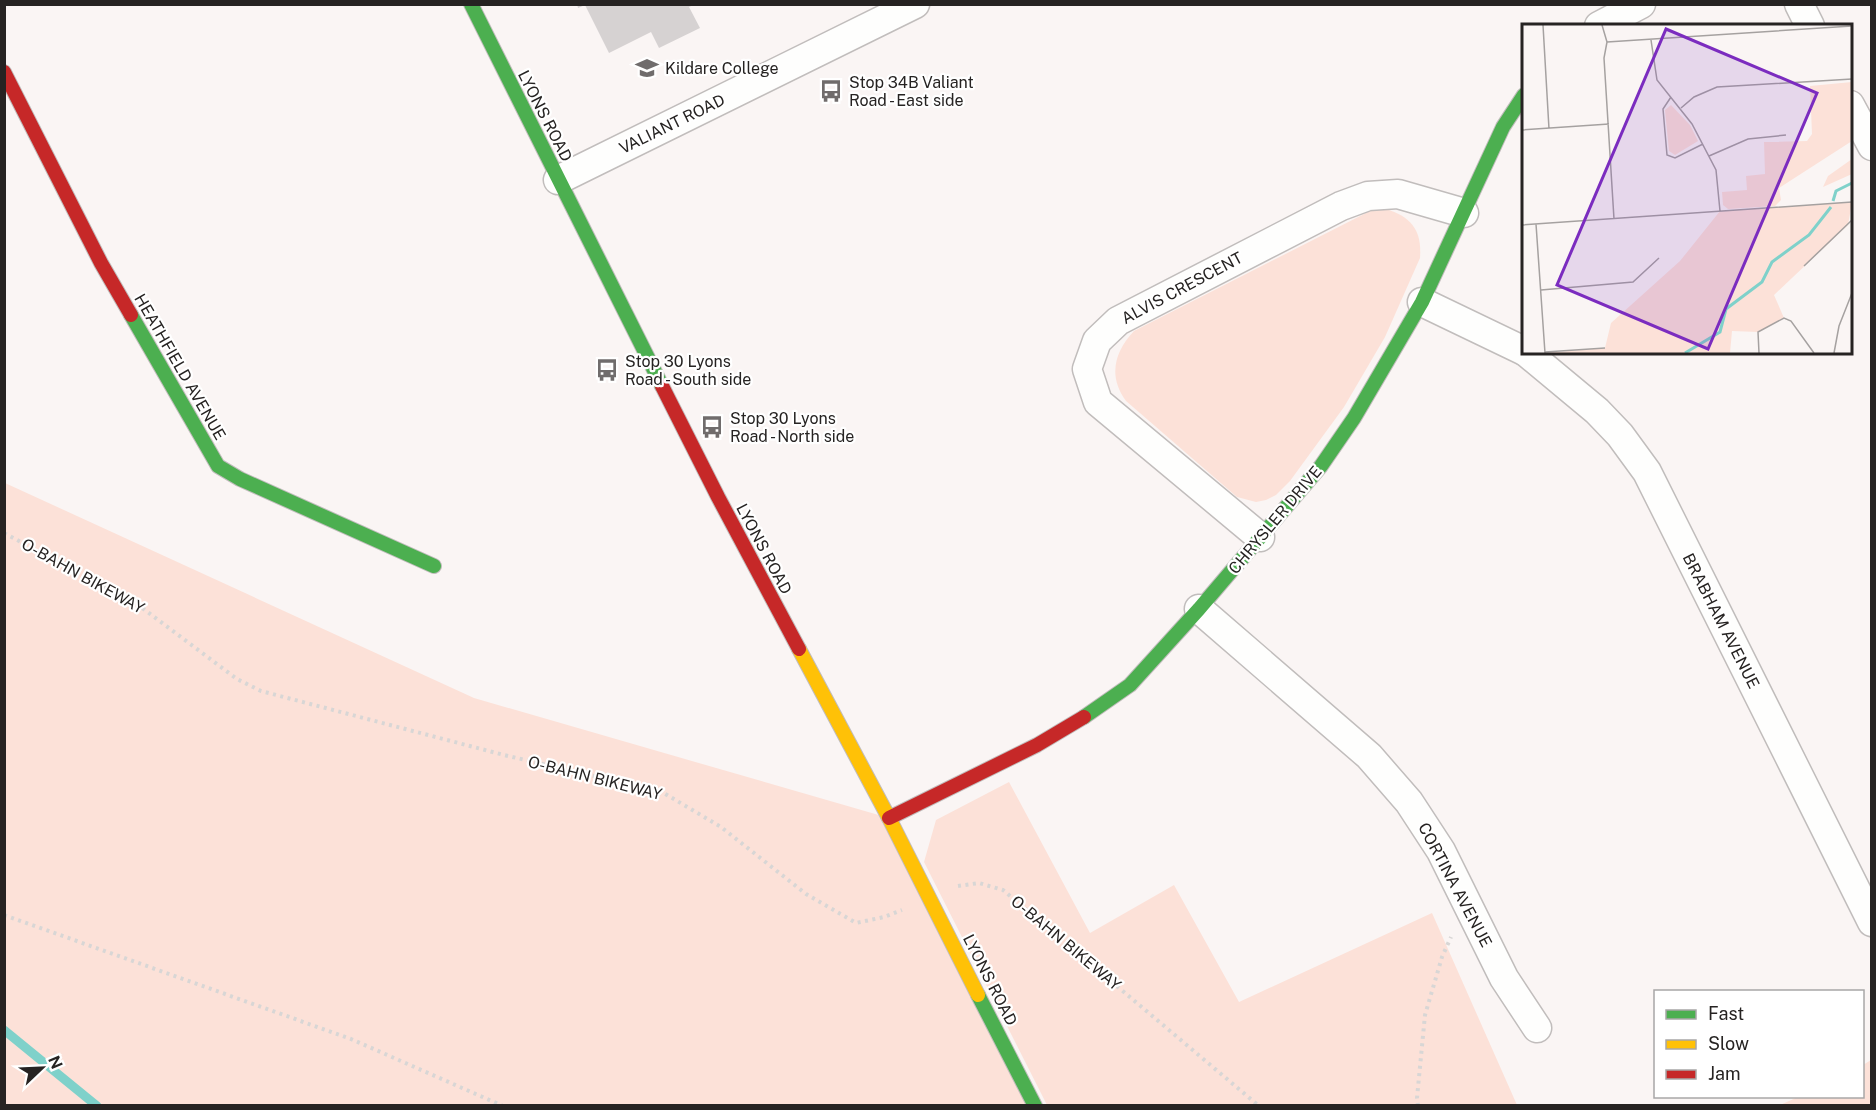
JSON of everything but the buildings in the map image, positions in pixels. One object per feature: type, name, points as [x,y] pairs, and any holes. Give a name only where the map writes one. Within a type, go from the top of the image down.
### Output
[{"type":"street","name":"LYONS ROAD","points":[[471,4],[717,497],[889,818],[1035,1106]]},
{"type":"street","name":"VALIANT ROAD","points":[[558,180],[915,4]]},
{"type":"street","points":[[1603,24],[1641,4]]},
{"type":"street","points":[[1799,4],[1809,24]]},
{"type":"street","name":"HEATHFIELD AVENUE","points":[[4,72],[101,263],[218,466],[240,479],[434,566]]},
{"type":"street","name":"CHRYSLER DRIVE","points":[[889,818],[1037,745],[1089,714],[1130,684],[1199,609],[1321,466],[1354,418],[1422,302],[1503,127],[1522,98]]},
{"type":"street","points":[[1852,107],[1872,146]]},
{"type":"street","name":"ALVIS CRESCENT","points":[[1260,537],[1098,402],[1087,369],[1097,341],[1118,321],[1127,316],[1341,206],[1368,196],[1398,194],[1464,213]]},
{"type":"street","name":"BRABHAM AVENUE","points":[[1422,302],[1522,351]]},
{"type":"street","name":"BRABHAM AVENUE","points":[[1527,354],[1597,411],[1620,435],[1647,472],[1872,922]]},
{"type":"street","name":"CORTINA AVENUE","points":[[1199,609],[1369,756],[1408,802],[1441,851],[1504,978],[1537,1028]]},
{"type":"path","name":"O-BAHN BIKEWAY","points":[[4,533],[137,604],[237,679],[261,691],[504,755],[662,792],[721,827],[806,894],[856,923],[884,917],[964,885],[979,883],[1003,890],[1259,1106]]},
{"type":"path","points":[[1418,1106],[1425,1015],[1442,957],[1467,903]]},
{"type":"path","points":[[4,915],[351,1039],[503,1106]]},
{"type":"shaded area","points":[[1386,209],[1403,216],[1414,226],[1419,240],[1420,258],[1385,337],[1344,407],[1290,481],[1276,495],[1266,500],[1256,502],[1237,497],[1126,401],[1120,392],[1115,374],[1122,347],[1134,331],[1372,210]]},
{"type":"shaded area","points":[[5,483],[474,698],[889,818],[1035,1106],[5,1106]]},
{"type":"shaded area","points":[[1009,782],[1090,933],[1174,885],[1239,1002],[1432,913],[1517,1105],[1047,1105],[924,862],[936,820]]},
{"type":"shaded area","points":[[1871,1060],[1871,1105],[1780,1105],[1796,1098],[1864,1098],[1864,1064]]},
{"type":"waterway","points":[[4,1030],[97,1106]]},
{"type":"traffic: fast","points":[[471,4],[662,386]]},
{"type":"traffic: fast","points":[[1084,717],[1130,685],[1199,609],[1321,466],[1354,418],[1422,302],[1503,127],[1522,98]]},
{"type":"traffic: fast","points":[[131,315],[218,466],[240,479],[434,566]]},
{"type":"traffic: fast","points":[[978,995],[1035,1106]]},
{"type":"traffic: slow","points":[[799,649],[889,818],[978,995]]},
{"type":"traffic: jam","points":[[4,72],[101,263],[131,315]]},
{"type":"traffic: jam","points":[[662,386],[799,649]]},
{"type":"traffic: jam","points":[[889,818],[1037,745],[1084,717]]},
{"type":"place","name":"Kildare College","points":[[647,68]]},
{"type":"place","name":"Stop 34B Valiant Road - East side","points":[[831,91]]},
{"type":"place","name":"Stop 30 Lyons Road - South side","points":[[607,370]]},
{"type":"place","name":"Stop 30 Lyons Road - North side","points":[[712,427]]}]
